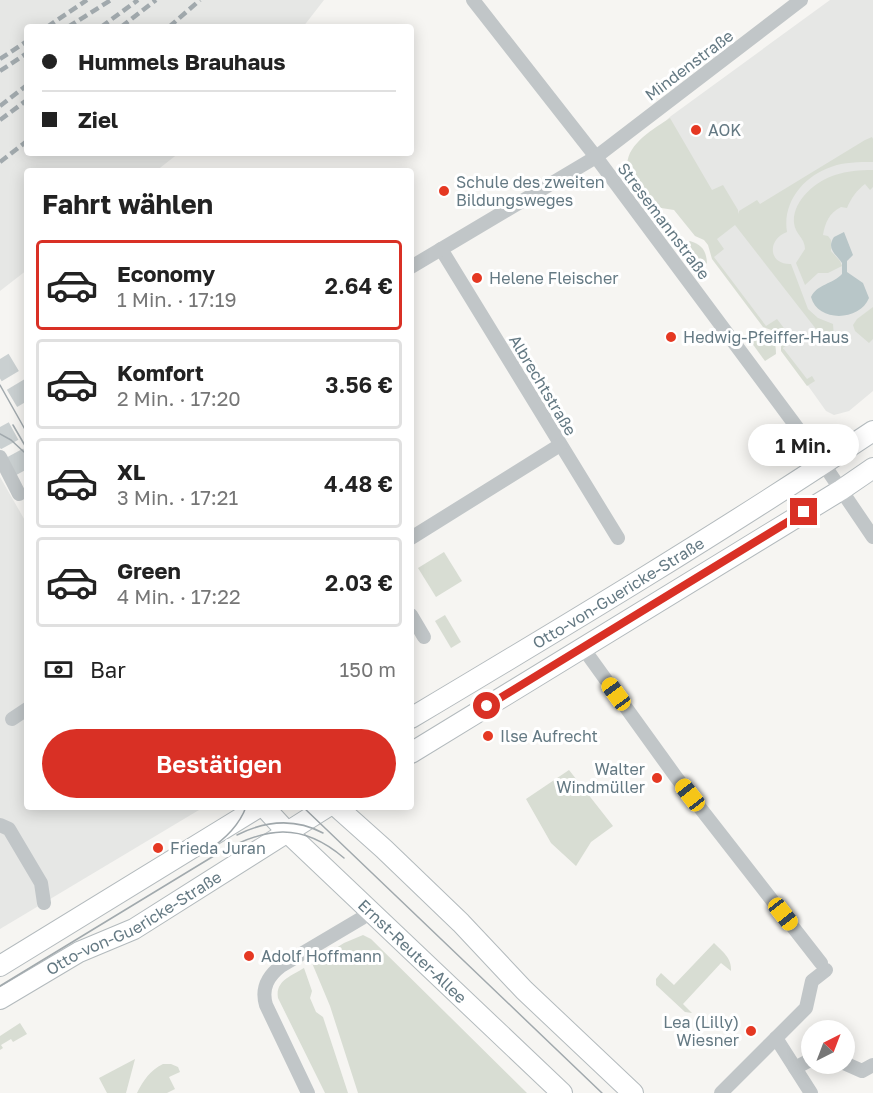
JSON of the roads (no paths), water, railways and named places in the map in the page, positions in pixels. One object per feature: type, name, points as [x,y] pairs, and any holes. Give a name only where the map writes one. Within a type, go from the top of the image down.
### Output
[{"type":"street","name":"Stresemannstraße","points":[[473,0],[596,157],[823,464]]},
{"type":"street","name":"Mindenstraße","points":[[414,265],[596,157],[801,0]]},
{"type":"street","name":"Albrechtstraße","points":[[441,249],[618,538]]},
{"type":"street","name":"Otto-von-Guericke-Straße","points":[[414,716],[789,488],[873,431]]},
{"type":"street","points":[[414,536],[560,445]]},
{"type":"street","points":[[0,457],[19,494]]},
{"type":"street","points":[[823,464],[873,537]]},
{"type":"street","name":"Otto-von-Guericke-Straße","points":[[414,751],[841,490],[873,468]]},
{"type":"street","points":[[414,620],[424,637]]},
{"type":"street","points":[[582,648],[676,777],[823,967],[812,981],[806,1008],[721,1093]]},
{"type":"street","points":[[12,719],[24,711]]},
{"type":"street","name":"Otto-von-Guericke-Straße","points":[[0,966],[254,810]]},
{"type":"street","name":"Ernst-Reuter-Allee","points":[[267,810],[288,833],[562,1093]]},
{"type":"street","name":"Otto-von-Guericke-Straße","points":[[0,999],[79,952],[134,929],[322,810]]},
{"type":"street","points":[[340,810],[393,857],[461,923],[524,990],[633,1093]]},
{"type":"street","points":[[0,825],[9,829],[41,884],[44,903]]},
{"type":"street","points":[[308,1093],[266,1005],[264,995],[266,985],[273,973],[281,966],[362,918],[370,910]]},
{"type":"street","points":[[776,1038],[811,1093]]},
{"type":"street","points":[[795,1068],[801,1065]]},
{"type":"street","points":[[855,1068],[862,1071],[873,1065]]},
{"type":"tunnel","points":[[0,359],[24,399]]},
{"type":"tunnel","points":[[0,427],[24,471]]},
{"type":"tram line","points":[[0,385],[24,428]]},
{"type":"tram line","points":[[13,425],[24,444]]},
{"type":"tram line","points":[[0,434],[24,452]]},
{"type":"tram line","points":[[207,851],[230,832],[244,810]]},
{"type":"tram line","points":[[306,810],[602,1093]]},
{"type":"tram line","points":[[237,835],[258,827],[280,823],[302,825],[323,833]]},
{"type":"tram line","points":[[0,986],[217,854],[251,838],[282,832],[298,833],[328,846],[344,858]]},
{"type":"railway","points":[[51,24],[87,0]]},
{"type":"railway","points":[[73,24],[111,0]]},
{"type":"railway","points":[[105,24],[138,0]]},
{"type":"railway","points":[[125,24],[156,0]]},
{"type":"railway","points":[[172,24],[200,0]]},
{"type":"railway","points":[[0,59],[24,43]]},
{"type":"railway","points":[[0,71],[24,55]]},
{"type":"railway","points":[[0,106],[24,87]]},
{"type":"railway","points":[[0,120],[24,102]]},
{"type":"railway","points":[[0,162],[24,143]]},
{"type":"place","name":"AOK","points":[[696,130]]},
{"type":"place","name":"Schule des zweiten Bildungsweges","points":[[444,191]]},
{"type":"place","name":"Helene Fleischer","points":[[477,278]]},
{"type":"place","name":"Hedwig-Pfeiffer-Haus","points":[[671,337]]},
{"type":"place","name":"Ilse Aufrecht","points":[[488,736]]},
{"type":"place","name":"Walter Windmüller","points":[[657,778]]},
{"type":"place","name":"Frieda Juran","points":[[158,848]]},
{"type":"place","name":"Adolf Hoffmann","points":[[249,956]]},
{"type":"place","name":"Lea (Lilly) Wiesner","points":[[751,1031]]}]
